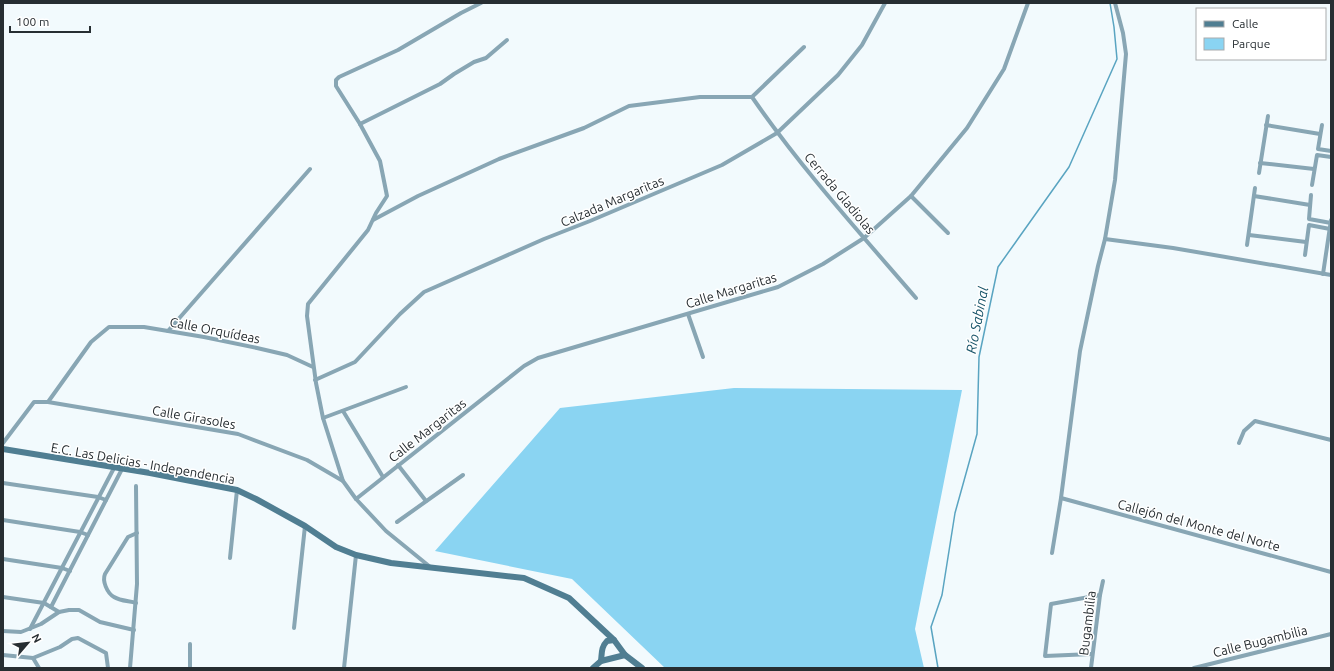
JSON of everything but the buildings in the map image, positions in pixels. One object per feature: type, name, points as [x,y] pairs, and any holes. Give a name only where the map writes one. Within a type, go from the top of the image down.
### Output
[{"type":"street","points":[[429,566],[386,530],[356,499],[343,481],[323,418],[307,316],[308,304],[368,230],[388,196],[380,161],[360,124],[336,86],[336,80],[339,77],[398,50],[481,3]]},
{"type":"street","name":"Calzada Margaritas","points":[[316,380],[355,362],[400,314],[424,292],[544,239],[722,165],[777,133],[838,75],[862,45],[885,3]]},
{"type":"street","name":"Calle Margaritas","points":[[356,499],[524,366],[538,358],[778,287],[823,264],[864,238],[911,196],[967,128],[1004,69],[1028,3]]},
{"type":"street","points":[[1052,553],[1062,498],[1070,420],[1080,351],[1105,239],[1115,180],[1126,54],[1123,33],[1115,3]]},
{"type":"street","points":[[360,124],[440,84],[474,62],[486,58],[507,40]]},
{"type":"street","points":[[373,220],[418,196],[492,162],[584,128],[629,106],[700,97],[752,97],[804,47]]},
{"type":"street","name":"Cerrada Gladiolas","points":[[752,97],[777,133],[916,298]]},
{"type":"street","points":[[1259,173],[1268,116]]},
{"type":"street","points":[[1266,125],[1320,134]]},
{"type":"street","points":[[1322,125],[1318,148],[1331,150]]},
{"type":"street","points":[[1312,184],[1317,155],[1331,157]]},
{"type":"street","points":[[1260,163],[1314,169]]},
{"type":"street","points":[[168,331],[310,169]]},
{"type":"street","points":[[1247,245],[1255,188]]},
{"type":"street","points":[[1310,195],[1309,220],[1331,222],[1323,274]]},
{"type":"street","points":[[911,196],[948,233]]},
{"type":"street","points":[[1254,196],[1310,205]]},
{"type":"street","points":[[1305,255],[1309,225],[1330,228]]},
{"type":"street","points":[[1248,235],[1306,242]]},
{"type":"street","points":[[1105,239],[1188,250],[1331,275]]},
{"type":"street","points":[[1325,265],[1331,266]]},
{"type":"street","points":[[688,314],[703,356]]},
{"type":"street","name":"Calle Orquídeas","points":[[48,402],[91,342],[109,327],[144,327],[257,348],[287,356],[314,367]]},
{"type":"street","points":[[323,418],[406,386]]},
{"type":"street","name":"Calle Girasoles","points":[[3,443],[34,402],[48,402],[238,434],[307,460],[343,481]]},
{"type":"street","points":[[343,411],[383,477]]},
{"type":"street","points":[[1239,443],[1244,431],[1254,421],[1331,440]]},
{"type":"street","name":"E.C. Las Delicias - Independencia","points":[[3,450],[122,469],[237,490],[305,526],[336,547],[356,555],[391,563],[429,566],[524,578],[569,598],[614,640],[625,654],[642,668]]},
{"type":"street","points":[[398,465],[426,500]]},
{"type":"street","points":[[30,629],[114,468]]},
{"type":"street","points":[[51,607],[122,469]]},
{"type":"street","points":[[398,522],[463,474]]},
{"type":"street","points":[[3,483],[98,497],[106,500]]},
{"type":"street","points":[[130,668],[136,603],[136,486]]},
{"type":"street","points":[[230,558],[237,490]]},
{"type":"street","name":"Callejón del Monte del Norte","points":[[1062,498],[1331,572]]},
{"type":"street","points":[[3,520],[80,532],[88,535]]},
{"type":"street","points":[[294,628],[305,526]]},
{"type":"street","points":[[136,603],[113,597],[106,587],[103,579],[128,537],[137,533]]},
{"type":"street","points":[[344,668],[356,555]]},
{"type":"street","points":[[3,559],[62,568],[70,571]]},
{"type":"street","name":"Bugambilia","points":[[1091,668],[1103,581]]},
{"type":"street","points":[[1092,654],[1045,656],[1051,604],[1100,596]]},
{"type":"street","points":[[3,597],[44,603],[59,612]]},
{"type":"street","points":[[3,631],[21,632],[41,624],[59,612],[69,610],[79,610],[100,622],[134,630]]},
{"type":"street","name":"Calle Bugambilia","points":[[1194,668],[1331,634]]},
{"type":"street","points":[[3,655],[33,658],[60,647],[72,639],[78,638],[106,653],[108,656],[108,668]]},
{"type":"street","points":[[601,661],[602,648],[604,644],[607,641],[614,640]]},
{"type":"street","points":[[190,644],[190,668]]},
{"type":"street","points":[[593,668],[601,661],[625,654]]},
{"type":"street","points":[[33,658],[39,668]]},
{"type":"green space","points":[[734,388],[962,390],[915,629],[924,668],[665,668],[572,579],[435,551],[560,408]]},
{"type":"waterway","name":"Río Sabinal","points":[[938,668],[931,627],[942,595],[955,513],[977,434],[979,357],[998,267],[1069,167],[1117,59],[1110,3]]}]
